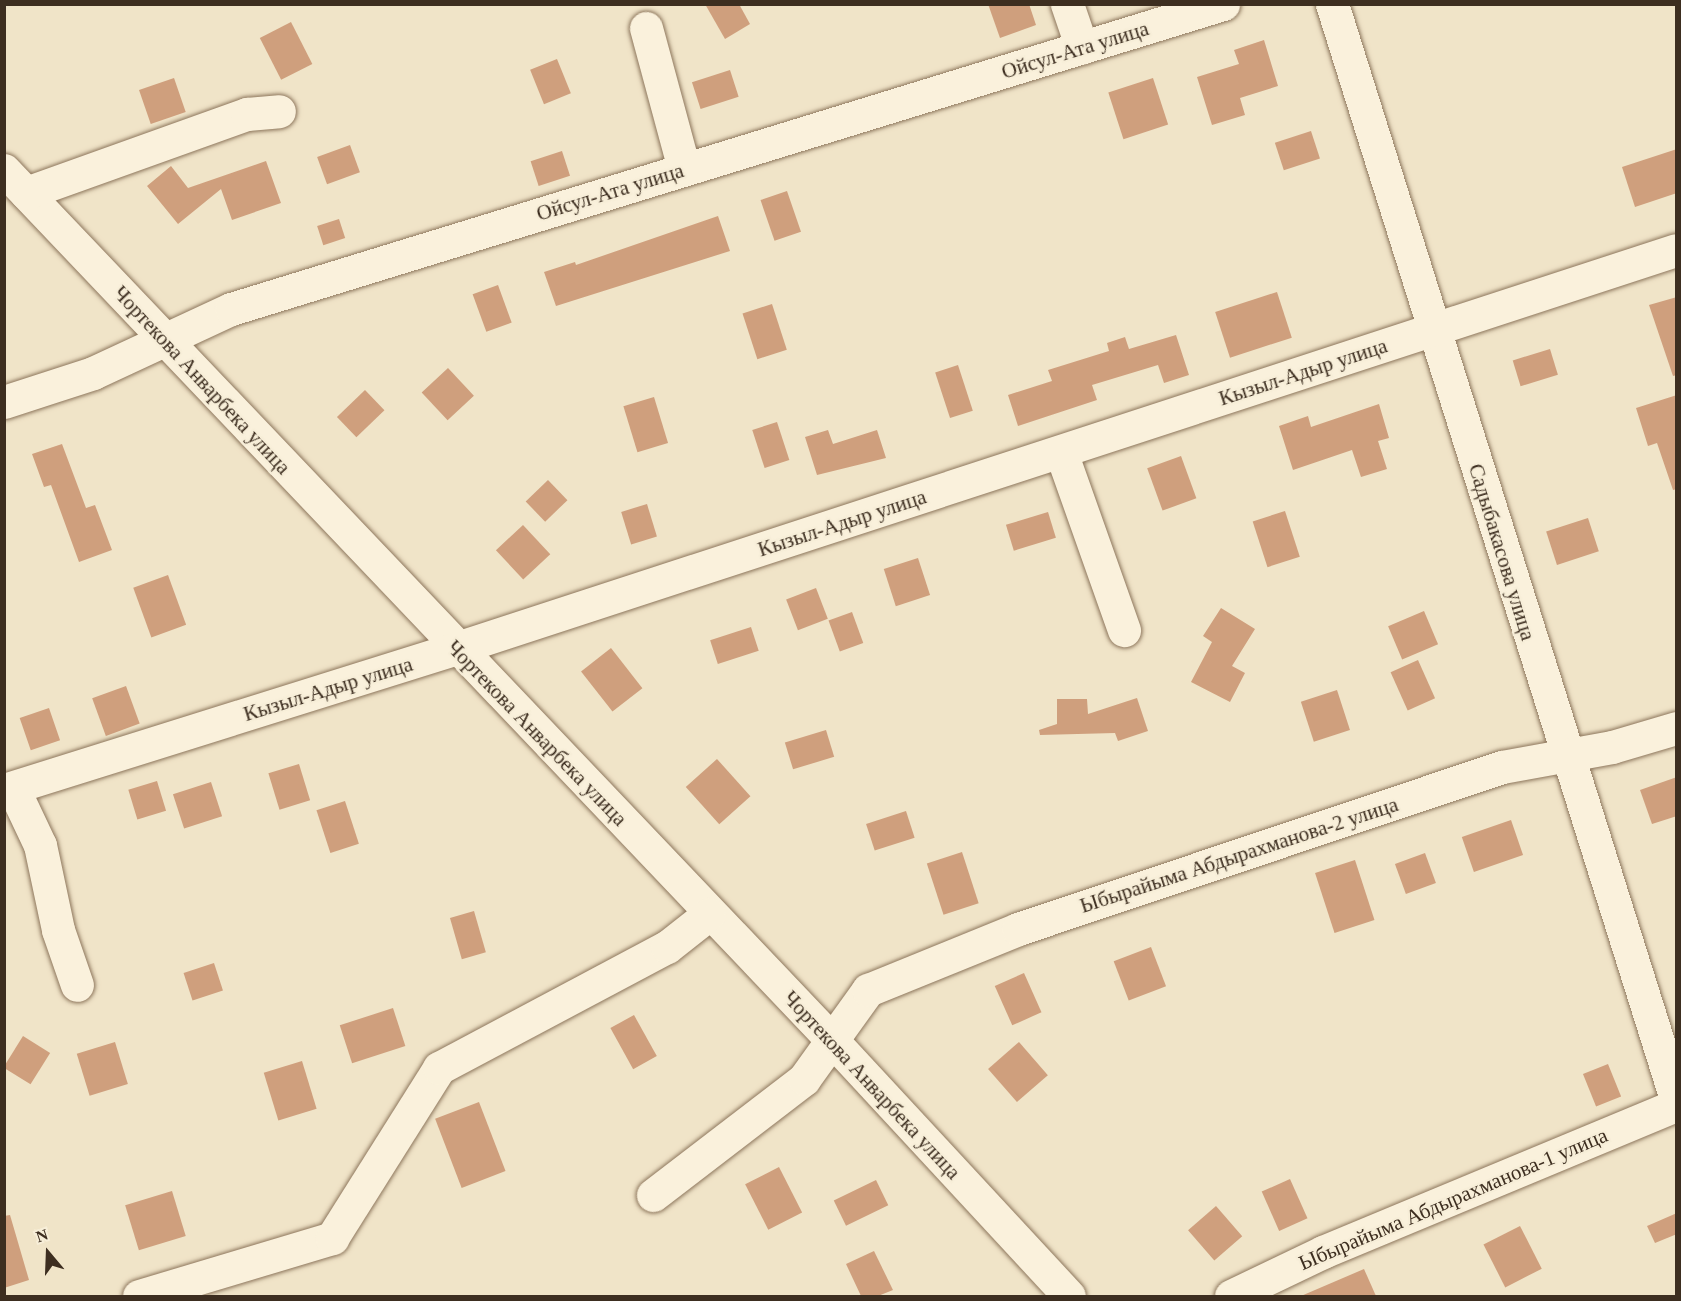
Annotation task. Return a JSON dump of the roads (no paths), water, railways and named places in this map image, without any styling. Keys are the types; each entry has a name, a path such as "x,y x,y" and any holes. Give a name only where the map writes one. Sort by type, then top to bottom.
{"street":[{"path":"1067,4 1082,48"},
{"name":"Ойсул-Ата улица","path":"4,402 93,373 231,309 1223,4"},
{"name":"Садыбакасова улица","path":"1332,4 1566,756 1677,1099"},
{"path":"646,28 684,169"},
{"path":"15,181 247,114 279,111"},
{"name":"Чортекова Анварбека улица","path":"15,181 709,914 831,1039 1069,1296"},
{"name":"Кызыл-Адыр улица","path":"9,789 457,648 1677,250"},
{"path":"1061,452 1124,630"},
{"name":"Ыбырайыма Абдырахманова-2 улица","path":"653,1195 804,1079 868,990 1018,928 1502,767 1612,747 1677,728"},
{"path":"9,789 40,845 58,930 77,985"},
{"path":"139,1296 332,1238 439,1068 667,948 709,914"},
{"name":"Ыбырайыма Абдырахманова-1 улица","path":"1231,1296 1323,1252 1677,1105"}]}
